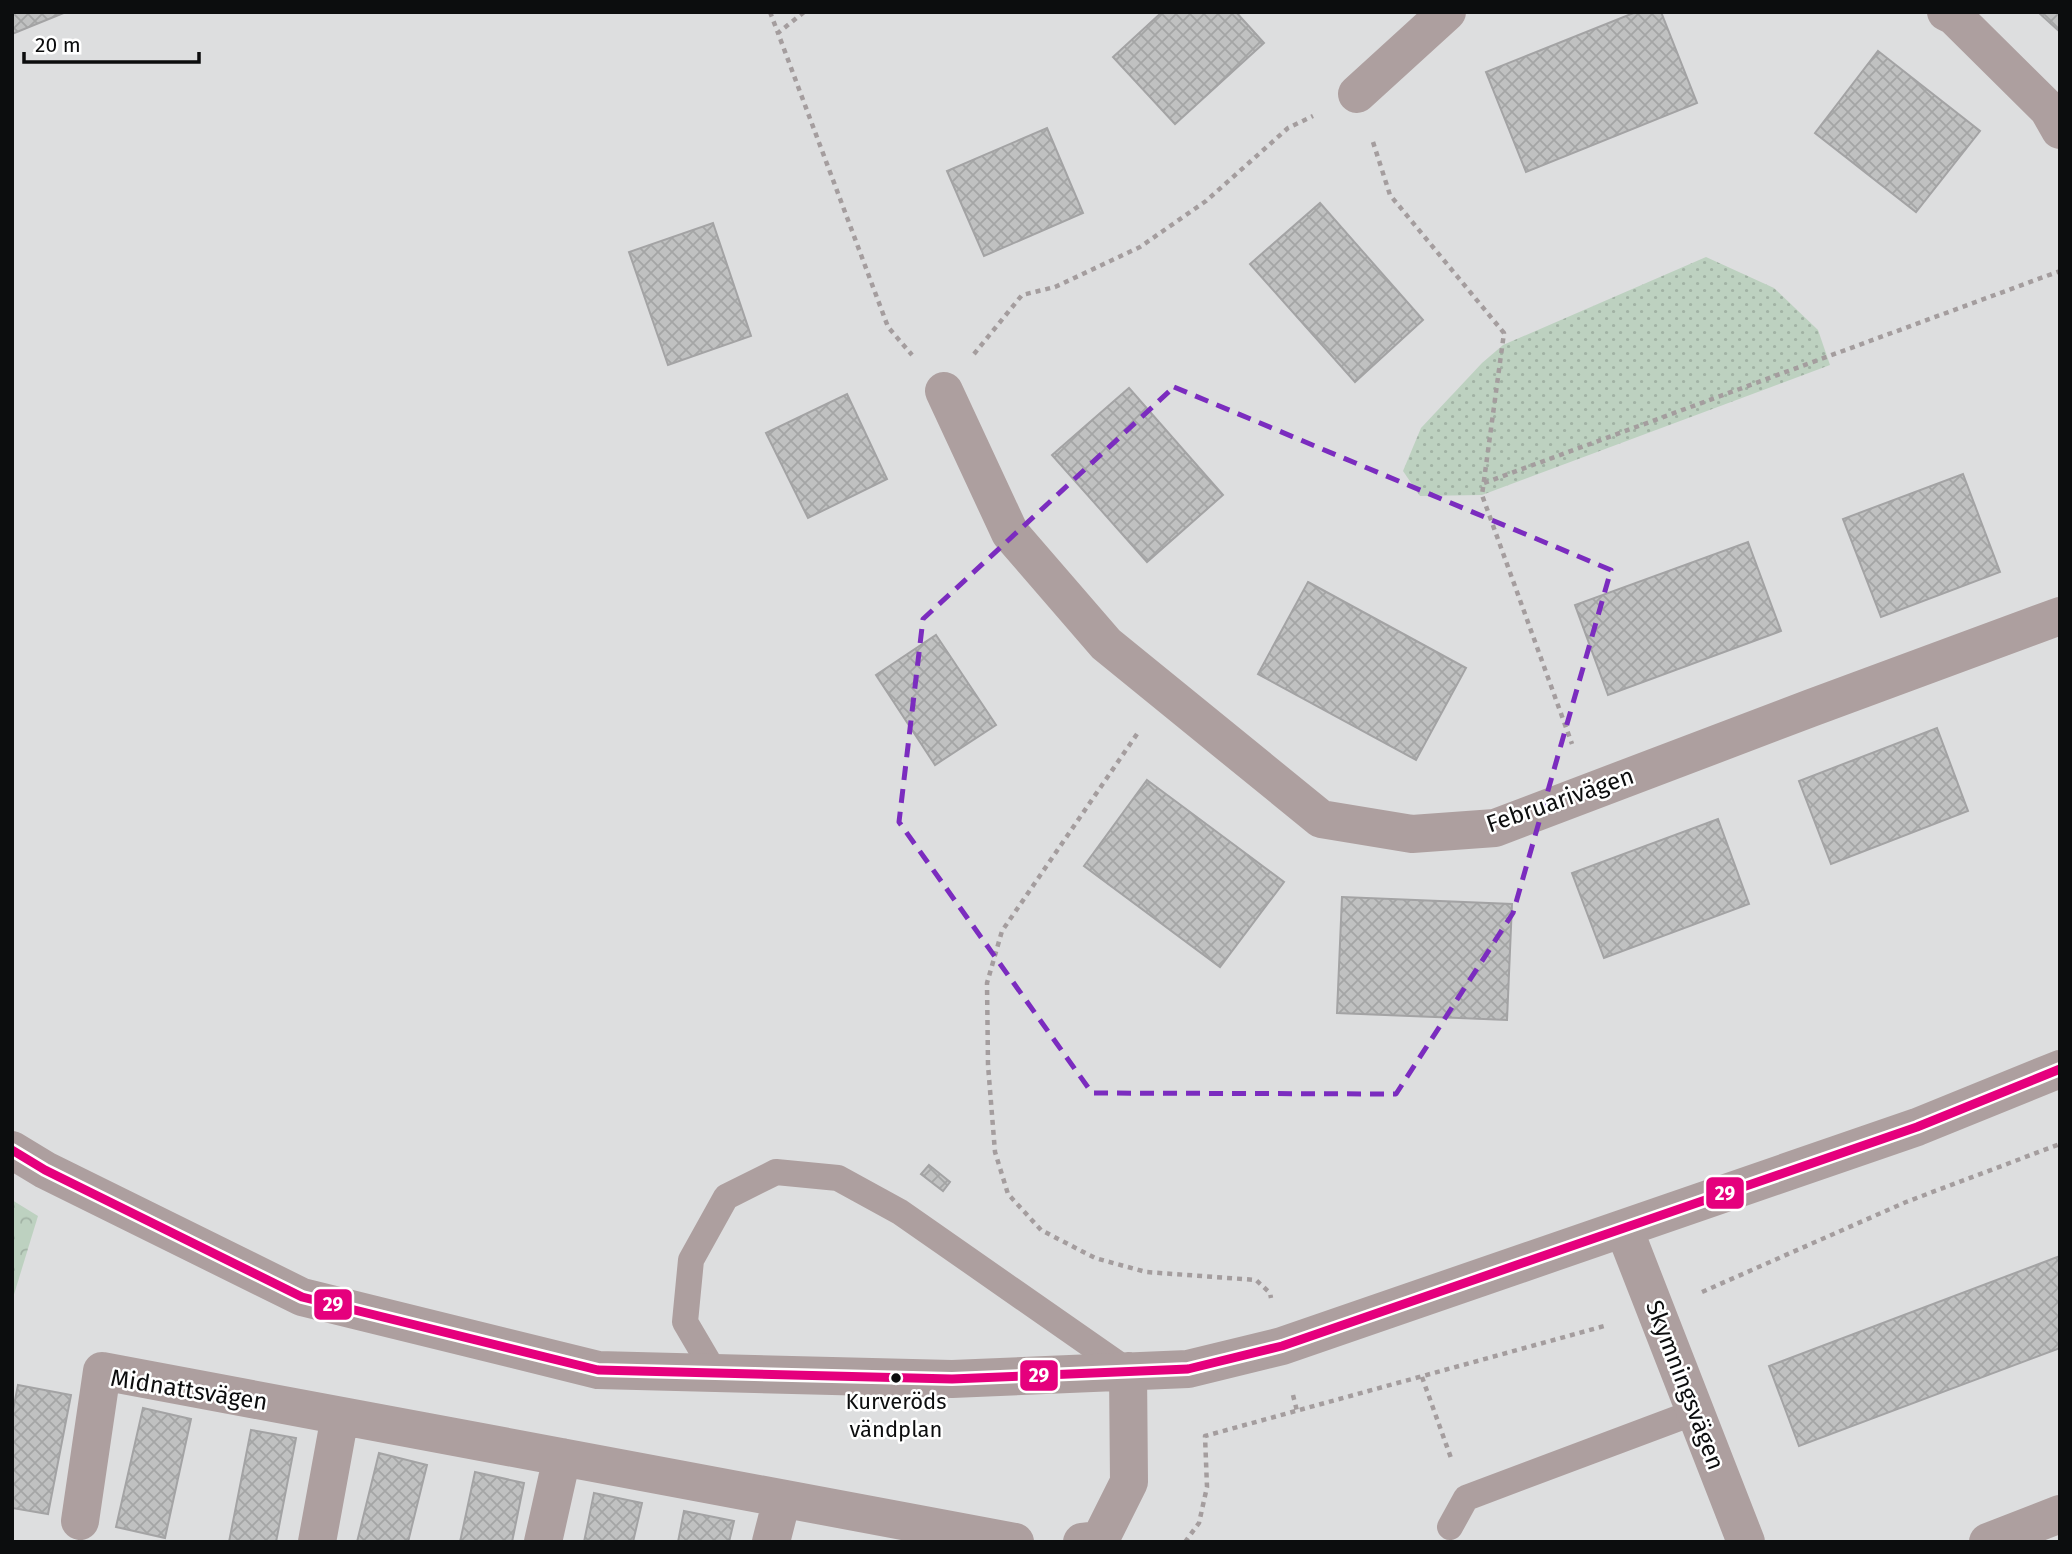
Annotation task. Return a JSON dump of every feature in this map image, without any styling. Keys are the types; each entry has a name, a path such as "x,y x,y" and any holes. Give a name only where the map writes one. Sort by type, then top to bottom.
{"street":[{"path":"1357,94 1447,12"},
{"path":"1946,12 1954,16 2048,109 2060,130"},
{"name":"Februarivägen","path":"944,391 1010,533 1106,644 1321,819 1412,834 1495,828 2060,616"},
{"path":"12,1150 45,1171 302,1297 598,1370 952,1379 1188,1369 1282,1346 1917,1126 2060,1069"},
{"name":"Skymningsvägen","path":"1624,1229 1746,1542"},
{"name":"Midnattsvägen","path":"80,1521 102,1371 1015,1542"},
{"path":"1082,1542 1100,1540 1129,1482 1128,1371"},
{"path":"317,1542 340,1416"},
{"path":"543,1542 562,1457"},
{"path":"771,1542 782,1499"},
{"path":"1987,1542 2052,1525"}],"lane":[{"path":"715,1373 685,1322 691,1260 726,1196 776,1172 838,1178 900,1212 1128,1371"},
{"path":"1450,1527 1466,1498 1695,1412"}],"path":[{"path":"771,12 888,327 944,391 1022,295 1055,287 1140,247 1206,201 1288,128 1357,94 1390,195 1504,333 1482,495 1590,791"},
{"path":"778,33 804,12"},
{"path":"1485,483 2060,271"},
{"path":"1165,694 1002,930 988,982 988,1065 995,1152 1008,1194 1041,1230 1095,1258 1146,1272 1256,1280 1270,1293 1297,1411"},
{"path":"1185,1542 1199,1523 1208,1487 1205,1436 1615,1323 1656,1309 1690,1297 1906,1202 2060,1144"}],"highlighted area":[{"path":"1174,387 1611,570 1513,913 1396,1094 1092,1093 899,822 923,619"}],"green space":[{"path":"1706,257 1774,288 1818,330 1830,365 1482,495 1420,496 1403,471 1421,428 1482,363 1503,345"},
{"path":"12,1200 38,1216 12,1301"}],"building":[{"path":"12,12 66,12 12,34"},
{"path":"1162,12 1236,12 1264,43 1175,124 1113,57"},
{"path":"1636,12 1661,12 1697,103 1526,172 1486,72"},
{"path":"2038,12 2060,12 2060,32"},
{"path":"1878,51 1980,131 1916,212 1815,133"},
{"path":"1047,128 1083,213 984,256 947,171"},
{"path":"1320,203 1423,320 1355,382 1250,264"},
{"path":"713,223 751,336 668,365 629,252"},
{"path":"1129,388 1223,495 1147,562 1052,455"},
{"path":"847,394 887,479 808,518 766,433"},
{"path":"1963,474 2000,572 1881,617 1843,519"},
{"path":"1748,542 1781,631 1608,695 1575,605"},
{"path":"1308,582 1466,668 1416,760 1258,674"},
{"path":"936,635 996,725 935,765 876,675"},
{"path":"1937,728 1968,811 1831,864 1799,781"},
{"path":"1147,780 1284,882 1220,967 1084,866"},
{"path":"1718,819 1749,904 1604,958 1572,873"},
{"path":"1342,897 1512,904 1507,1020 1337,1013"},
{"path":"929,1165 950,1182 943,1191 921,1174"},
{"path":"2060,1256 2060,1348 1799,1446 1769,1366"},
{"path":"18,1385 71,1395 48,1514 12,1508 12,1415"},
{"path":"143,1408 191,1419 165,1538 116,1527"},
{"path":"251,1430 296,1438 276,1542 229,1542"},
{"path":"379,1453 427,1465 408,1542 357,1542"},
{"path":"475,1472 524,1483 512,1542 460,1542"},
{"path":"594,1493 642,1503 633,1542 584,1542"},
{"path":"684,1511 734,1521 729,1542 678,1542"}],"transit line":[{"name":"29","path":"12,1150 45,1170 302,1297 598,1370 952,1379 1188,1369 1282,1346 1917,1127 2060,1069"}],"place":[{"name":"Kurveröds vändplan","path":"896,1378"}]}
